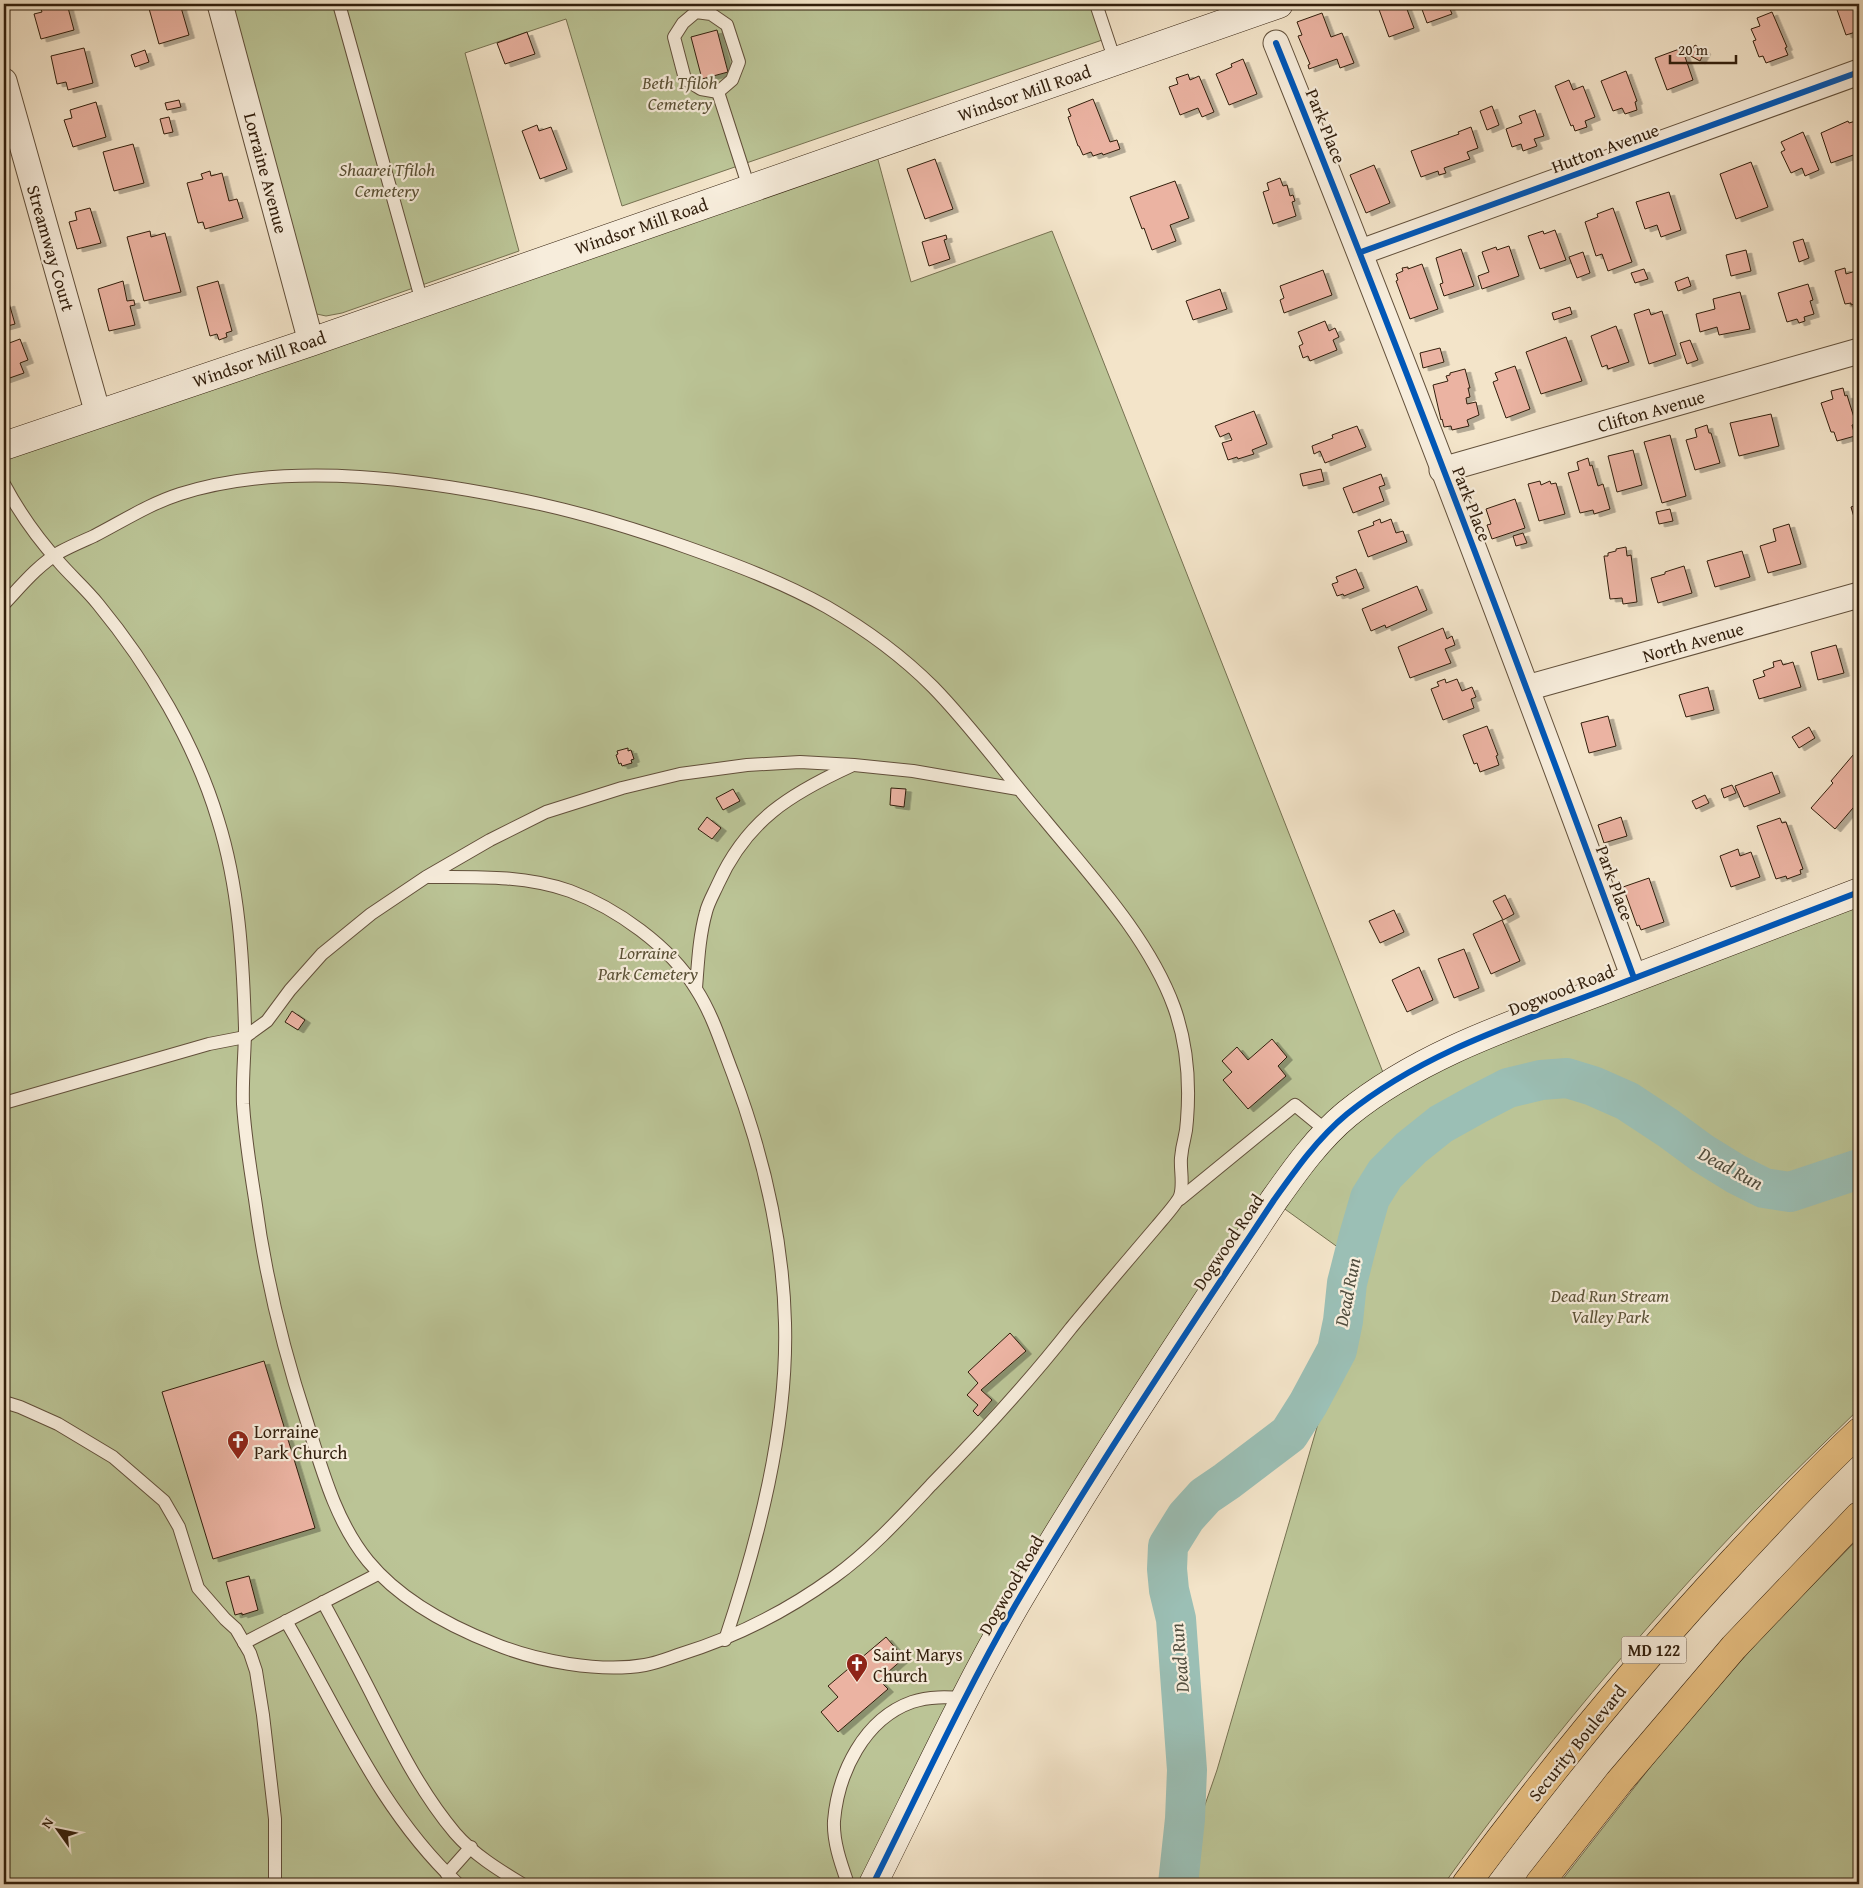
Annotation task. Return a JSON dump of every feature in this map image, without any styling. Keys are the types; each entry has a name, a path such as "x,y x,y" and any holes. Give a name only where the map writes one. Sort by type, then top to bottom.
{"main road":[{"name":"Security Boulevard","path":"1466,1884 1572,1745 1691,1606 1811,1477 1859,1432"},
{"name":"MD 122","path":"1539,1884 1619,1782 1734,1647 1859,1516"}],"street":[{"name":"Lorraine Avenue","path":"220,4 311,342"},
{"name":"Windsor Mill Road","path":"4,446 311,342 1115,61 1233,11 1279,4"},
{"name":"Park Place","path":"1276,43 1360,252 1527,688 1634,978"},
{"name":"Hutton Avenue","path":"1360,252 1859,72"},
{"name":"Streamway Court","path":"4,81 98,414"},
{"name":"Clifton Avenue","path":"1442,470 1859,351"},
{"name":"North Avenue","path":"1527,688 1859,595"},
{"name":"Dogwood Road","path":"873,1884 1015,1605 1070,1514 1274,1200 1306,1156 1328,1132 1368,1098 1429,1061 1500,1029 1859,892"}],"lane":[{"path":"339,4 422,302"},
{"path":"1096,4 1115,61"},
{"path":"695,8 711,14 727,25 738,62 732,80 718,92 701,89 685,79 674,37 683,22 695,8"},
{"path":"718,92 749,188"},
{"path":"4,604 24,582 53,556 139,510 183,493 224,484 275,477 326,476 404,481 486,492 568,510 644,532 721,559 782,584 828,608 901,657 933,688 965,722 1081,864 1150,954 1177,1013 1185,1047 1188,1078 1187,1123 1180,1162 1180,1199"},
{"path":"4,484 28,524 53,556 96,601 140,662 174,717 199,767 217,815 229,860 238,916 245,1038 243,1101 250,1168 263,1259 287,1364 328,1486 354,1543 378,1574 416,1603 456,1628 507,1649 552,1661 600,1667 644,1666 725,1640 790,1606 841,1573 904,1514 971,1444 1050,1355 1180,1199 1295,1105 1328,1132"},
{"path":"4,1104 209,1044 245,1038 267,1021 290,990 322,954 371,914 426,877 490,840 546,812 622,788 680,774 747,765 800,762 913,771 1018,788"},
{"path":"696,988 699,951 706,911 722,876 738,848 760,822 785,801 812,784 854,765"},
{"path":"426,877 496,877 543,884 570,892 597,904 646,934 673,960 696,988 716,1029 743,1101 762,1161 775,1220 782,1270 785,1324 783,1381 776,1436 765,1496 748,1572 725,1640"},
{"path":"4,1402 58,1424 113,1457 164,1501 179,1527 198,1588 236,1629 250,1653 256,1671 263,1716 275,1819 275,1884"},
{"path":"244,1643 378,1574"},
{"path":"323,1602 415,1775 434,1805 456,1834 484,1858 522,1884"},
{"path":"286,1621 384,1797 407,1830 435,1862 458,1884"},
{"path":"848,1884 837,1852 834,1822 840,1790 852,1755 870,1731 891,1713 912,1702 936,1697 966,1698"},
{"path":"447,1874 471,1847"}],"green space":[{"path":"228,4 1096,4 1108,38 622,206 566,19 465,53 519,251 342,313 326,316 312,313"},
{"name":"Lorraine Park Cemetery","path":"877,156 911,282 1052,231 1384,1075 1317,1128 862,1884 4,1884 4,459"},
{"name":"Dead Run Stream Valley Park","path":"1859,906 1859,1409 1754,1512 1631,1646 1516,1787 1444,1884 1173,1884 1188,1854 1217,1770 1364,1266 1282,1207 1349,1125 1389,1096 1449,1064 1543,1024"},
{"path":"1859,1538 1859,1884 1559,1884 1680,1729 1774,1624"}],"building":[{"path":"39,4 67,4 74,30 41,39 34,14 42,12"},
{"path":"180,4 189,35 159,44 148,5"},
{"path":"1377,4 1405,4 1414,28 1389,37"},
{"path":"1420,4 1448,4 1452,14 1427,23"},
{"path":"1835,4 1859,4 1859,31 1846,35"},
{"path":"1772,12 1787,47 1785,48 1788,55 1766,63 1763,56 1759,57 1753,41 1756,40 1751,29 1760,26 1757,18"},
{"path":"1322,13 1331,37 1342,33 1354,63 1340,68 1337,59 1309,69 1308,65 1310,64 1298,36 1302,35 1297,22"},
{"path":"717,30 728,72 702,79 691,37"},
{"path":"527,32 535,54 505,64 497,43"},
{"path":"1695,45 1705,51 1700,61 1689,55"},
{"path":"84,48 93,83 68,90 66,82 57,84 51,56"},
{"path":"1682,48 1693,80 1667,90 1655,58"},
{"path":"145,50 149,62 135,67 131,55"},
{"path":"1243,59 1257,94 1229,105 1216,74 1232,67 1231,64"},
{"path":"1626,71 1637,101 1635,102 1637,110 1625,114 1622,108 1613,111 1601,81"},
{"path":"1188,74 1190,80 1199,76 1214,112 1202,117 1198,108 1180,115 1169,87 1178,84 1176,78"},
{"path":"1569,80 1573,90 1583,86 1595,117 1585,121 1587,127 1575,131 1573,125 1571,126 1555,86"},
{"path":"1093,99 1110,142 1117,140 1120,149 1103,155 1102,153 1093,156 1091,152 1083,155 1078,146 1068,117 1071,116 1068,109"},
{"path":"179,100 181,107 167,110 165,103"},
{"path":"96,102 106,137 73,147 64,120 72,118 70,110"},
{"path":"1492,106 1499,125 1487,130 1480,111"},
{"path":"1535,110 1544,136 1534,139 1537,146 1523,151 1521,144 1512,147 1506,129 1522,123 1519,116"},
{"path":"169,117 173,132 164,134 160,119"},
{"path":"1859,120 1859,153 1831,163 1821,133 1848,121 1849,123"},
{"path":"537,125 539,131 551,127 567,169 540,179 522,131"},
{"path":"1471,127 1478,148 1467,152 1470,159 1444,168 1446,173 1439,175 1438,171 1421,177 1411,151 1459,134 1458,132"},
{"path":"1803,132 1819,170 1805,176 1802,168 1791,173 1781,152 1785,150 1781,142"},
{"path":"133,144 144,183 114,191 103,152"},
{"path":"935,159 953,209 925,219 907,169"},
{"path":"1751,162 1768,207 1736,219 1720,174"},
{"path":"1374,165 1390,203 1366,213 1350,175"},
{"path":"210,171 211,176 222,173 229,201 237,199 243,218 205,229 203,222 198,223 187,183 203,179 201,174"},
{"path":"1280,178 1283,186 1287,185 1290,196 1293,195 1295,201 1292,202 1296,216 1273,224 1263,192 1269,190 1267,183"},
{"path":"1175,181 1189,218 1170,225 1176,241 1152,250 1130,197"},
{"path":"1669,192 1681,230 1661,237 1657,225 1645,229 1636,202"},
{"path":"90,208 101,243 77,249 69,222 77,220 75,212"},
{"path":"1613,208 1632,262 1608,271 1602,254 1596,256 1585,222 1598,217 1597,214"},
{"path":"1555,230 1566,260 1540,269 1528,236 1543,231 1544,234"},
{"path":"150,231 151,237 165,233 181,292 144,301 127,237"},
{"path":"946,235 947,239 944,240 950,259 929,266 922,242"},
{"path":"1803,239 1809,258 1799,262 1793,242"},
{"path":"1509,246 1519,276 1482,289 1478,276 1489,272 1482,252 1496,247 1497,250"},
{"path":"1461,249 1474,286 1444,296 1440,284 1443,283 1436,258"},
{"path":"1746,250 1751,271 1731,276 1726,255"},
{"path":"1583,252 1590,273 1577,278 1569,257"},
{"path":"1422,264 1438,309 1410,319 1396,281 1398,280 1396,274 1403,271 1402,268 1408,267 1408,269"},
{"path":"1845,268 1846,274 1859,270 1859,304 1845,304 1835,271"},
{"path":"1644,269 1648,279 1635,283 1631,273"},
{"path":"1323,270 1332,295 1284,313 1280,300 1284,298 1280,286"},
{"path":"1688,277 1691,286 1678,291 1675,282"},
{"path":"123,281 127,301 134,300 135,305 130,306 135,325 109,331 98,289"},
{"path":"218,281 232,331 226,333 227,337 219,340 217,334 210,336 197,287"},
{"path":"1808,284 1813,300 1810,301 1814,314 1804,317 1805,321 1799,323 1797,319 1787,322 1778,293"},
{"path":"1220,289 1227,309 1193,320 1186,301"},
{"path":"1740,292 1750,329 1719,335 1717,327 1700,332 1696,314 1715,309 1713,299"},
{"path":"9,303 15,324 4,327 4,305"},
{"path":"1570,307 1572,314 1554,320 1552,313"},
{"path":"1649,309 1651,315 1662,311 1676,355 1649,364 1634,314"},
{"path":"1325,321 1329,331 1335,328 1339,337 1333,340 1337,350 1310,361 1308,356 1303,358 1299,346 1303,344 1298,332"},
{"path":"1616,326 1629,362 1608,369 1607,365 1602,367 1591,336"},
{"path":"1566,337 1582,381 1541,394 1526,352"},
{"path":"20,339 28,360 20,363 24,373 4,380 4,345"},
{"path":"1690,340 1698,360 1687,364 1680,343"},
{"path":"1440,348 1444,362 1423,368 1420,353"},
{"path":"1515,366 1530,409 1506,418 1493,382 1498,380 1495,373"},
{"path":"1465,369 1470,388 1468,388 1470,397 1466,398 1467,404 1476,402 1479,415 1467,420 1469,426 1452,430 1451,426 1444,427 1441,420 1433,385 1448,381 1446,376 1450,375 1450,373"},
{"path":"1843,388 1856,424 1852,425 1855,436 1837,441 1834,432 1831,432 1821,403 1833,399 1831,391"},
{"path":"1254,411 1267,444 1252,450 1254,454 1228,460 1222,443 1232,440 1229,433 1220,437 1215,426"},
{"path":"1771,414 1779,446 1739,456 1730,423"},
{"path":"1707,425 1720,463 1695,470 1686,440 1697,437 1695,429"},
{"path":"1357,426 1366,447 1325,463 1320,451 1314,454 1312,446 1333,438 1332,435"},
{"path":"1670,435 1686,496 1662,503 1644,442"},
{"path":"1633,450 1642,485 1617,492 1608,456"},
{"path":"1588,458 1598,486 1603,484 1610,509 1594,514 1593,510 1580,513 1568,473 1579,470 1577,462"},
{"path":"1321,469 1324,481 1303,486 1300,474"},
{"path":"1381,474 1385,485 1379,487 1384,501 1353,513 1343,488"},
{"path":"1540,481 1541,485 1550,481 1551,484 1556,483 1565,514 1539,521 1528,484"},
{"path":"1515,499 1525,528 1492,539 1487,525 1491,524 1486,509"},
{"path":"1859,504 1859,534 1851,507"},
{"path":"1670,509 1673,521 1659,524 1656,512"},
{"path":"1380,519 1381,523 1391,519 1396,533 1403,531 1407,542 1368,557 1358,531 1374,525 1373,522"},
{"path":"1789,524 1801,564 1768,573 1760,546 1776,541 1773,529"},
{"path":"1523,533 1527,543 1516,546 1513,536"},
{"path":"1626,547 1627,556 1631,555 1637,602 1623,604 1622,598 1610,599 1604,556 1608,556 1608,553 1616,551 1616,549"},
{"path":"1742,551 1750,577 1715,587 1707,561"},
{"path":"1684,566 1692,593 1658,603 1651,578"},
{"path":"1356,569 1364,588 1344,596 1343,594 1337,596 1332,584 1338,582 1336,577"},
{"path":"1417,586 1427,610 1386,628 1385,625 1371,631 1362,609"},
{"path":"1443,628 1447,639 1452,636 1455,645 1445,649 1451,663 1410,678 1398,647"},
{"path":"1836,645 1844,673 1818,680 1811,652"},
{"path":"1781,660 1783,665 1793,662 1801,687 1759,699 1753,680 1765,676 1763,671 1774,667 1773,662"},
{"path":"1445,679 1446,683 1457,679 1462,691 1472,687 1476,697 1471,699 1474,708 1443,720 1431,689 1439,686 1437,682"},
{"path":"1708,687 1714,710 1686,717 1679,695"},
{"path":"1608,716 1616,746 1589,753 1581,723"},
{"path":"1487,726 1498,755 1496,756 1499,765 1480,772 1477,763 1474,764 1463,735"},
{"path":"1809,727 1815,738 1799,748 1792,737"},
{"path":"628,748 628,751 631,750 634,759 631,760 632,763 622,766 621,763 619,764 616,755 618,754 617,751"},
{"path":"1859,748 1859,784 1854,790 1859,794 1859,801 1835,829 1811,808 1833,783 1831,781"},
{"path":"1772,772 1780,793 1744,807 1735,786"},
{"path":"1732,785 1736,793 1724,798 1721,789"},
{"path":"891,788 906,789 904,807 890,805"},
{"path":"733,789 740,801 723,810 716,798"},
{"path":"1705,795 1709,803 1696,809 1692,801"},
{"path":"707,817 721,828 712,839 698,829"},
{"path":"1621,817 1627,836 1604,843 1598,825"},
{"path":"1780,818 1782,823 1786,822 1803,869 1800,870 1801,874 1787,879 1786,876 1776,879 1757,826"},
{"path":"1738,849 1740,856 1751,852 1760,877 1731,887 1720,856"},
{"path":"1649,878 1664,922 1641,930 1639,925 1637,926 1623,887"},
{"path":"1505,895 1514,914 1503,920 1493,901"},
{"path":"1394,910 1404,932 1380,943 1369,921"},
{"path":"1502,920 1520,961 1491,974 1473,934"},
{"path":"1464,949 1479,988 1454,998 1438,959"},
{"path":"1419,967 1433,1000 1407,1012 1392,980"},
{"path":"292,1011 305,1020 298,1030 285,1022"},
{"path":"1272,1039 1287,1057 1278,1066 1286,1076 1248,1109 1223,1080 1232,1072 1222,1061 1237,1047 1248,1060"},
{"path":"1010,1333 1026,1351 981,1390 992,1400 978,1416 973,1411 978,1405 967,1395 978,1383 968,1372"},
{"name":"Lorraine Park Church","path":"264,1361 315,1528 213,1559 162,1392"},
{"path":"249,1576 258,1610 235,1615 226,1582"},
{"name":"Saint Marys Church","path":"886,1637 904,1658 879,1680 888,1689 838,1732 821,1712 838,1697 828,1686"}],"waterway":[{"name":"Dead Run","path":"1178,1884 1185,1819 1187,1770 1176,1619 1169,1590 1167,1569 1168,1546 1186,1517 1205,1496 1289,1434 1308,1404 1337,1350 1343,1321 1347,1283 1359,1236 1370,1198 1385,1174 1411,1148 1441,1124 1477,1104 1508,1088 1541,1080 1567,1078 1593,1086 1627,1101 1702,1153 1736,1174 1764,1188 1790,1192 1859,1169"}],"cycle path":[{"path":"1276,43 1459,509 1634,978"},
{"path":"1361,252 1859,72"},
{"path":"873,1884 978,1672 1047,1552 1142,1400 1274,1200 1299,1165 1326,1133 1347,1114 1376,1093 1406,1074 1469,1042 1859,892"}],"place":[{"name":"Lorraine Park Church","path":"238,1460"},
{"name":"Saint Marys Church","path":"857,1683"}],"park label":[{"name":"Beth Tfiloh Cemetery","path":"680,92"},
{"name":"Shaarei Tfiloh Cemetery","path":"387,179"}]}
